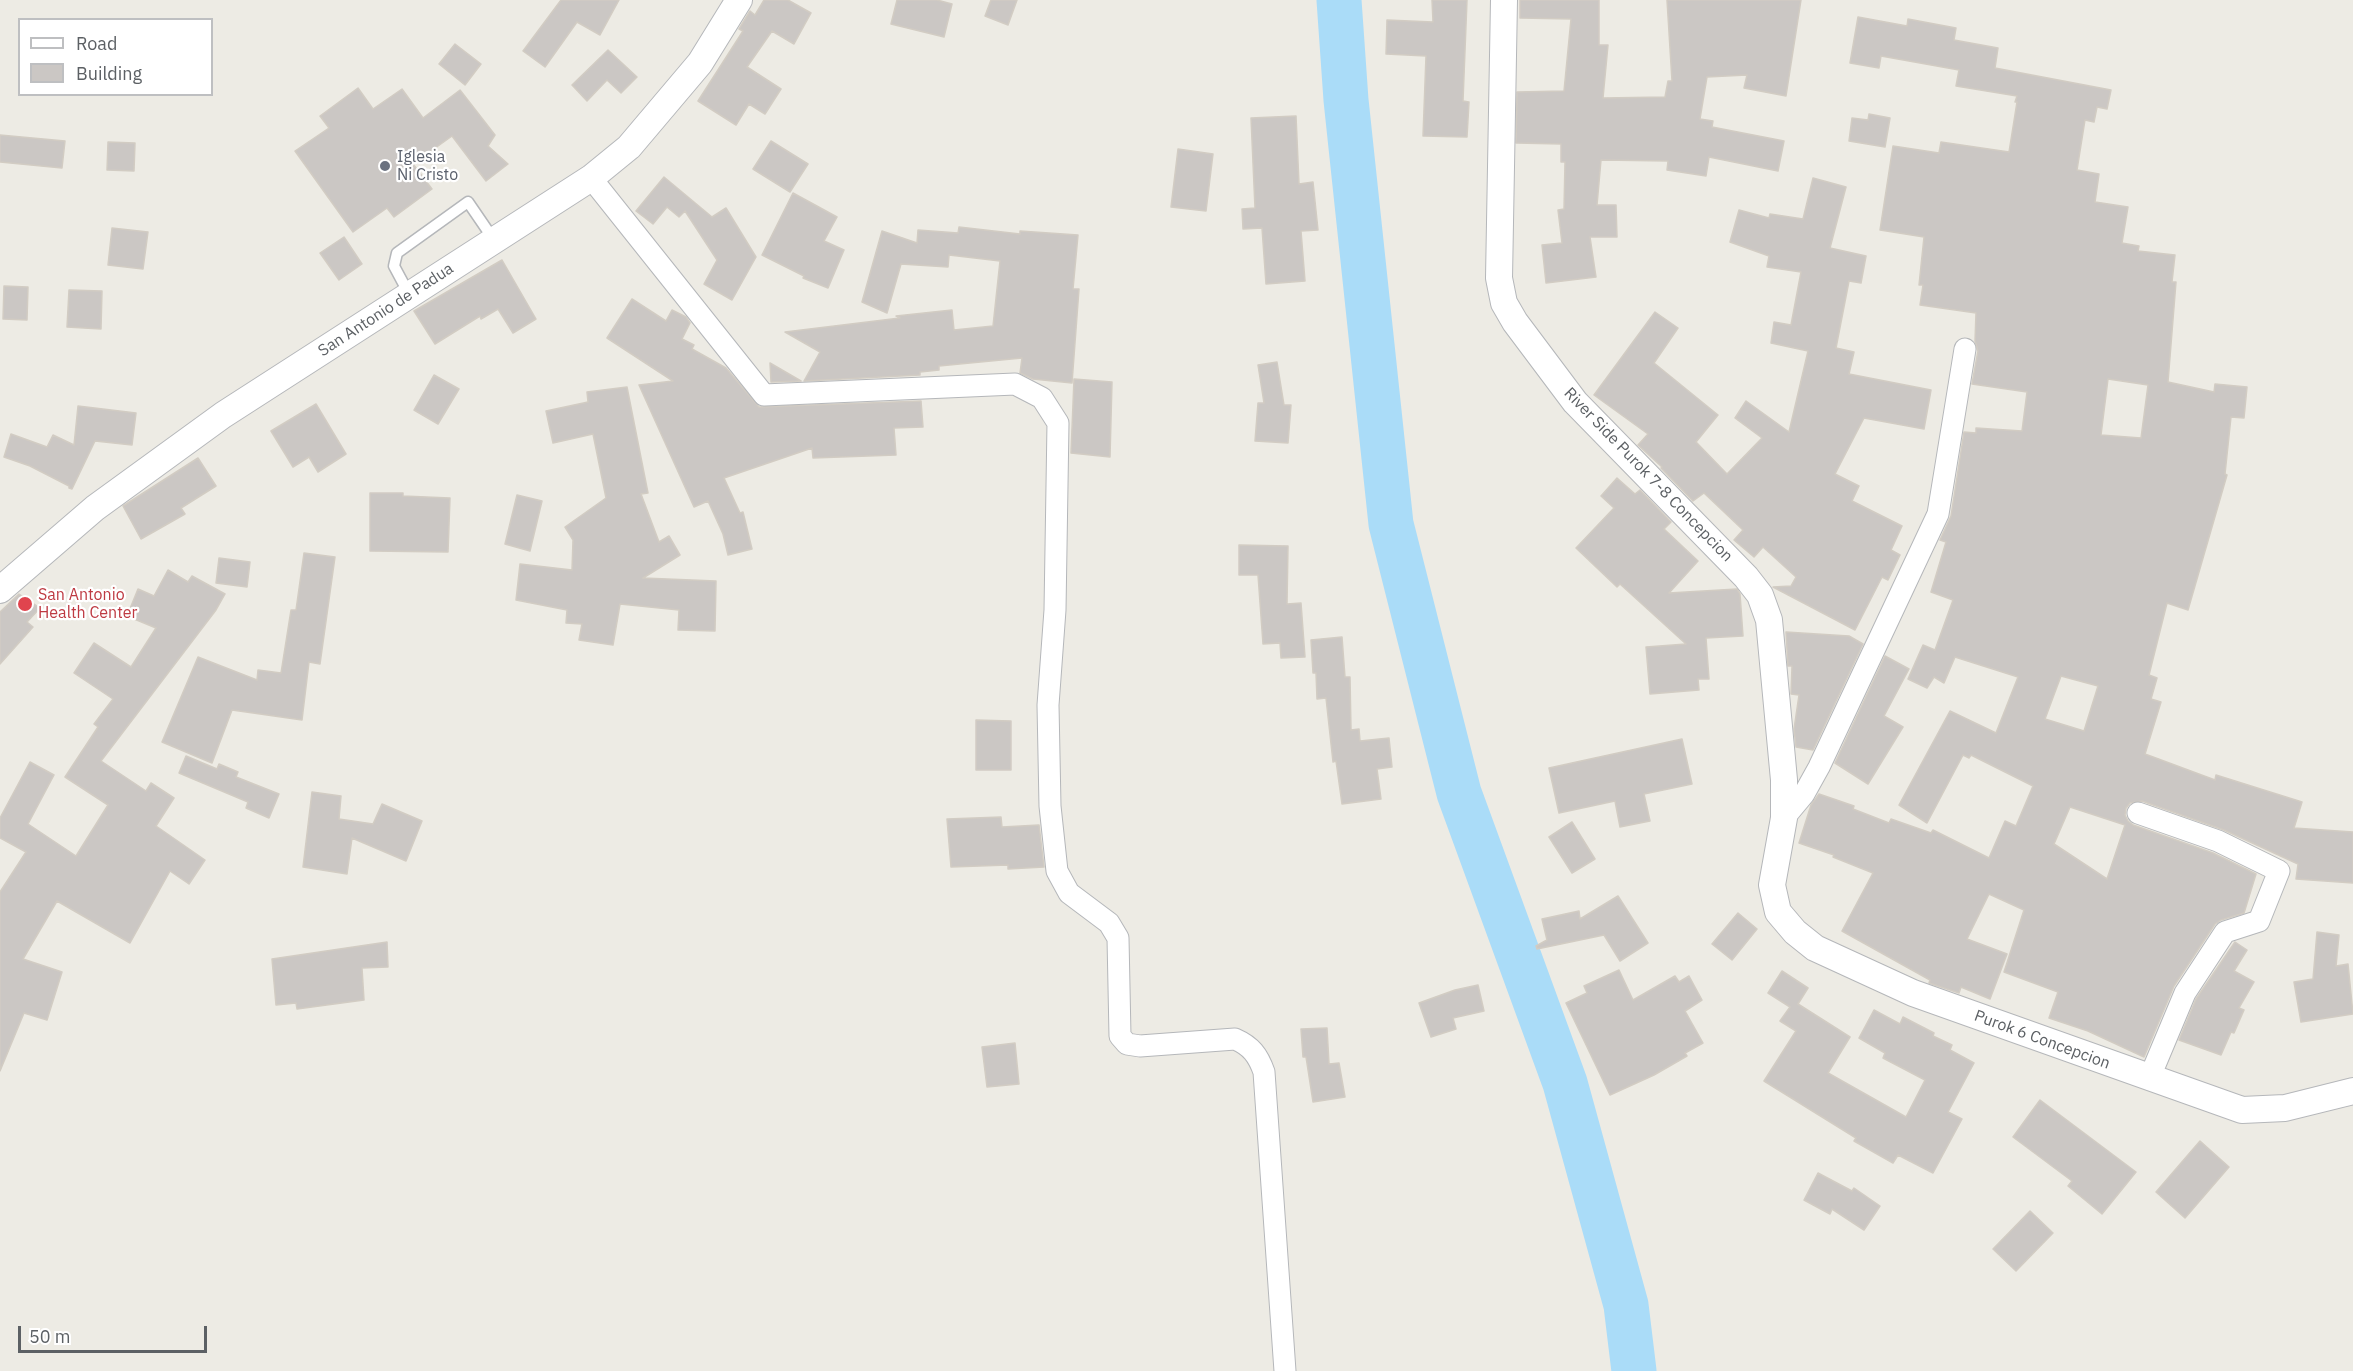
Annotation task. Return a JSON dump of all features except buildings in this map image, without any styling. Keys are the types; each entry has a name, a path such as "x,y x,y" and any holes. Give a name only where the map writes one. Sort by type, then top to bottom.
{"street":[{"name":"San Antonio de Padua","path":"0,590 95,508 195,435 591,178 629,147 700,63 739,0"},
{"name":"River Side Purok 7-8 Concepcion","path":"1504,0 1499,278 1504,303 1515,322 1575,402 1746,577 1760,596 1769,620 1784,780 1784,818 1772,885"},
{"path":"591,178 764,395 1015,384 1042,398 1058,423 1054,610 1048,705 1050,806 1057,871 1069,893 1109,923 1118,938 1120,1036 1127,1044 1140,1046 1234,1039 1245,1044 1260,1059 1264,1072 1285,1371"},
{"path":"1784,818 1804,794 1819,767 1938,514 1965,349"},
{"path":"2138,813 2218,841 2278,870 2259,921 2225,932 2185,993 2150,1079"},
{"name":"Purok 6 Concepcion","path":"1772,885 1778,912 1795,932 1815,948 1913,993 2150,1079 2242,1110 2285,1108 2353,1091"}],"lane":[{"path":"410,294 394,266 397,253 468,202 494,241"}],"waterway":[{"path":"1339,0 1346,100 1391,524 1459,793 1565,1083 1626,1305 1634,1371"}],"place":[{"name":"Iglesia Ni Cristo","path":"385,166"},
{"name":"San Antonio Health Center","path":"25,604"}]}
